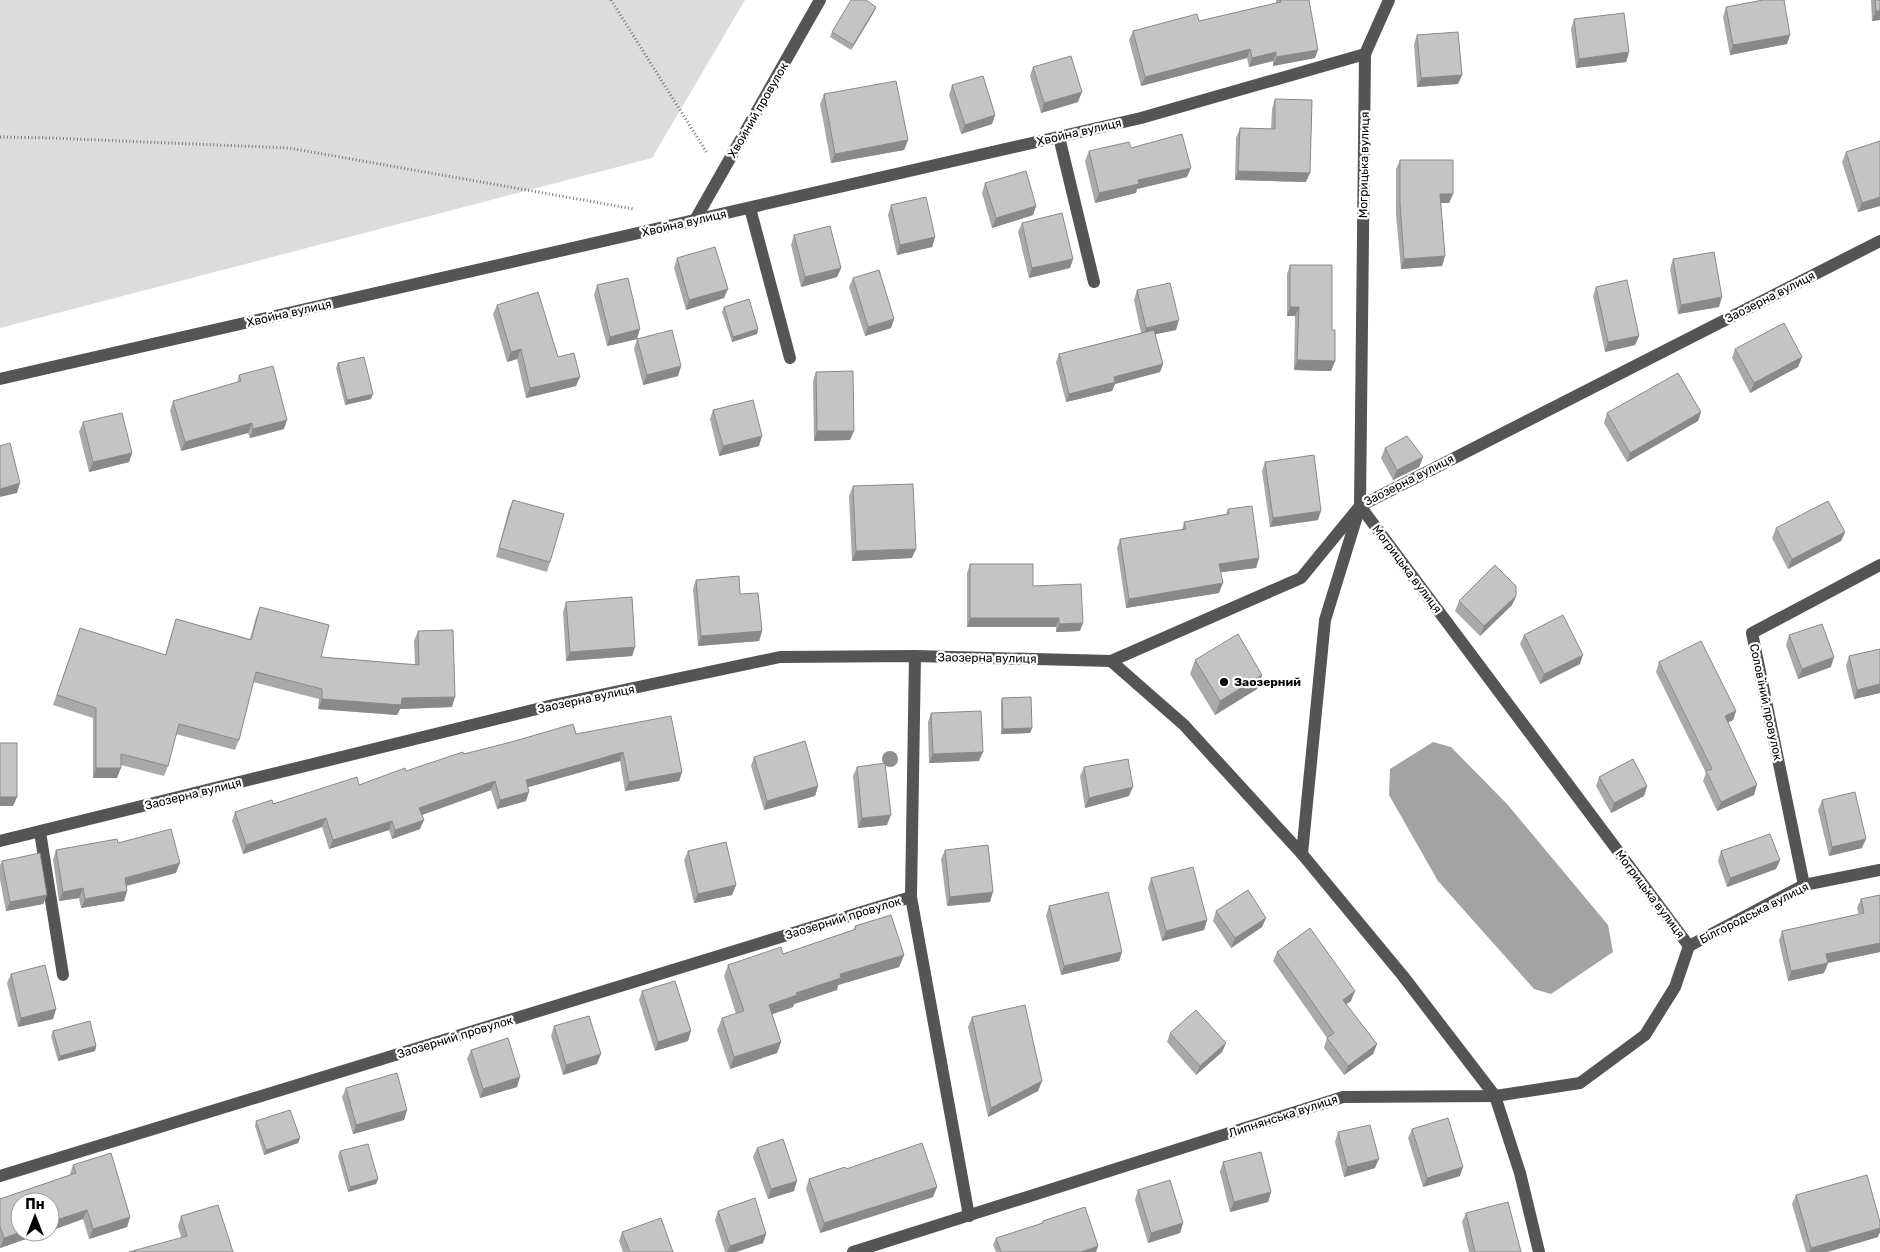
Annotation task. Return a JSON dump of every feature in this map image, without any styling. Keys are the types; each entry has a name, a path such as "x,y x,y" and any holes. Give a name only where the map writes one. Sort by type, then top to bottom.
{"street":[{"name":"Хвойний провулок","path":"695,220 820,0"},
{"name":"Могрицька вулиця","path":"1389,0 1366,54 1360,506 1689,946"},
{"name":"Хвойна вулиця","path":"0,379 1141,118 1366,54"},
{"path":"1059,137 1094,282"},
{"path":"750,208 790,358"},
{"name":"Заозерна вулиця","path":"0,840 40,832 553,706 780,658 915,656 1111,661 1300,578 1360,506 1880,240"},
{"path":"1302,854 1326,620 1360,506"},
{"name":"Соловʼїний провулок","path":"1804,885 1752,633 1880,564"},
{"path":"915,656 911,897 969,1216"},
{"path":"1111,661 1184,725 1302,854 1403,976 1495,1096 1520,1173 1539,1252"},
{"path":"40,832 63,975"},
{"name":"Білгородська вулиця","path":"1689,946 1804,885 1880,870"},
{"name":"Заозерний провулок","path":"0,1176 911,897"},
{"name":"Липнянська вулиця","path":"853,1252 1344,1097 1495,1096 1580,1083 1645,1035 1675,987 1689,946"}],"path":[{"path":"611,0 721,175"},
{"path":"0,137 288,148 637,210"}],"shaded area":[{"path":"0,0 745,0 652,158 0,328"},
{"path":"1433,742 1451,747 1507,804 1608,925 1613,952 1551,994 1534,989 1438,881 1389,795 1390,769"}],"building":[{"path":"851,0 866,0 876,7 853,45 832,32"},
{"path":"1280,0 1309,0 1318,50 1276,57 1276,52 1252,58 1250,49 1145,77 1133,31 1197,14 1199,21 1281,2"},
{"path":"1763,0 1784,0 1790,35 1733,45 1726,7"},
{"path":"1875,0 1880,0 1880,11 1876,11"},
{"path":"1624,13 1629,52 1579,59 1574,19"},
{"path":"1458,32 1462,75 1421,78 1417,35"},
{"path":"1071,56 1082,92 1044,103 1033,67"},
{"path":"983,76 995,115 965,125 952,85"},
{"path":"896,81 908,140 835,154 824,94"},
{"path":"1275,99 1312,100 1310,173 1238,171 1240,128 1275,129"},
{"path":"1182,134 1191,168 1138,180 1139,184 1099,193 1089,151 1129,142 1131,148"},
{"path":"1880,141 1880,197 1862,203 1846,152"},
{"path":"1400,160 1453,160 1453,194 1440,194 1445,256 1404,259 1400,204"},
{"path":"1026,171 1036,206 996,218 985,183"},
{"path":"926,197 935,237 900,245 891,205"},
{"path":"1062,213 1073,259 1032,268 1022,223"},
{"path":"830,226 841,268 805,277 794,235"},
{"path":"715,247 728,289 689,300 677,258"},
{"path":"1714,252 1722,297 1681,305 1673,259"},
{"path":"1290,265 1332,265 1332,330 1335,330 1335,361 1297,360 1299,307 1290,307"},
{"path":"879,270 894,319 868,327 853,278"},
{"path":"628,278 640,329 610,337 597,285"},
{"path":"1627,280 1639,336 1608,342 1596,287"},
{"path":"1170,283 1179,320 1146,328 1137,290"},
{"path":"538,292 558,357 574,353 580,377 530,388 521,349 511,352 497,305"},
{"path":"749,299 758,329 733,337 724,307"},
{"path":"1784,323 1802,357 1754,383 1735,349"},
{"path":"672,330 681,366 647,375 637,339"},
{"path":"1154,330 1163,364 1114,377 1115,382 1069,394 1059,354"},
{"path":"364,357 373,394 347,400 338,363"},
{"path":"273,366 287,420 253,429 252,423 185,442 173,401 241,381 239,375"},
{"path":"853,371 854,431 817,431 816,372"},
{"path":"1678,373 1701,412 1630,453 1607,413"},
{"path":"753,400 762,436 723,446 713,410"},
{"path":"122,413 132,453 93,462 83,422"},
{"path":"1407,436 1423,457 1397,470 1385,448"},
{"path":"10,443 20,483 0,489 0,446"},
{"path":"1314,455 1321,511 1273,518 1265,462"},
{"path":"913,484 916,549 856,551 853,486"},
{"path":"513,500 564,514 550,562 499,548"},
{"path":"1828,501 1845,532 1792,559 1776,528"},
{"path":"1252,506 1259,558 1219,564 1223,583 1129,599 1120,539 1186,529 1184,522 1229,514 1228,509"},
{"path":"970,564 1033,564 1033,586 1081,584 1083,623 1059,624 1059,618 970,618"},
{"path":"1495,565 1516,586 1516,596 1484,626 1459,601"},
{"path":"739,576 740,594 758,593 762,631 701,636 696,580"},
{"path":"632,597 635,647 570,652 566,602"},
{"path":"260,607 329,625 321,657 419,665 418,631 453,630 455,697 402,698 401,705 322,699 322,689 256,672 239,740 179,724 168,766 121,754 121,768 96,768 96,708 57,695 80,628 166,655 176,619 251,640"},
{"path":"1563,615 1583,655 1544,674 1524,635"},
{"path":"1822,624 1834,657 1802,669 1789,635"},
{"name":"Заозерний","path":"1238,634 1262,675 1220,701 1195,660"},
{"path":"1701,641 1736,711 1725,716 1757,785 1721,802 1706,771 1712,769 1659,662"},
{"path":"1880,649 1880,684 1857,690 1849,656"},
{"path":"1031,697 1032,728 1003,729 1002,698"},
{"path":"981,711 983,752 933,754 931,713"},
{"path":"671,716 682,772 629,782 623,752 526,780 529,792 500,800 495,781 419,808 424,820 395,830 392,821 333,840 326,818 246,845 235,812 272,800 273,804 357,777 359,785 405,768 406,771 463,752 464,754 573,724 576,734"},
{"path":"805,741 818,786 767,801 754,757"},
{"path":"0,743 17,743 17,797 0,797"},
{"path":"1128,759 1133,787 1089,798 1084,767"},
{"path":"1633,759 1647,786 1614,803 1599,777"},
{"path":"885,763 891,815 862,818 857,767"},
{"path":"1855,792 1866,839 1832,847 1822,800"},
{"path":"171,829 180,863 125,878 127,891 85,899 83,888 63,892 56,850 117,839 118,843"},
{"path":"1770,834 1780,860 1730,878 1721,851"},
{"path":"726,842 736,885 698,894 688,851"},
{"path":"988,845 993,892 950,897 945,850"},
{"path":"40,853 47,895 10,902 2,861"},
{"path":"1193,867 1207,920 1166,931 1151,878"},
{"path":"1248,890 1266,918 1235,938 1216,911"},
{"path":"1108,892 1122,952 1064,966 1049,906"},
{"path":"1880,895 1880,943 1826,954 1828,963 1791,971 1782,931 1864,913 1861,899"},
{"path":"891,915 904,955 840,974 841,978 796,993 797,995 769,1005 781,1042 734,1057 722,1018 744,1011 728,965 781,947 783,954 856,929 855,926"},
{"path":"1310,928 1355,991 1343,1000 1377,1044 1348,1066 1327,1038 1334,1033 1277,952"},
{"path":"45,965 56,1009 21,1018 11,974"},
{"path":"675,981 691,1031 658,1042 642,991"},
{"path":"1025,1005 1042,1081 991,1108 972,1017"},
{"path":"1196,1010 1226,1043 1200,1066 1170,1033"},
{"path":"589,1016 601,1054 566,1065 554,1026"},
{"path":"90,1021 96,1046 60,1056 53,1031"},
{"path":"508,1038 520,1077 483,1089 471,1050"},
{"path":"397,1073 407,1110 356,1125 346,1088"},
{"path":"290,1110 300,1138 266,1150 256,1121"},
{"path":"1448,1118 1463,1167 1427,1178 1412,1129"},
{"path":"1370,1125 1379,1159 1347,1167 1338,1132"},
{"path":"783,1139 797,1181 771,1189 757,1148"},
{"path":"922,1143 937,1187 824,1223 809,1179 845,1167 846,1169"},
{"path":"368,1144 378,1179 350,1187 340,1151"},
{"path":"1261,1152 1271,1192 1234,1202 1223,1162"},
{"path":"111,1153 130,1217 93,1229 87,1210 60,1219 60,1192 20,1192 76,1173 73,1165"},
{"path":"1867,1175 1880,1228 1811,1248 1796,1195"},
{"path":"1170,1180 1183,1223 1151,1233 1138,1190"},
{"path":"10,1196 10,1236 4,1238 0,1227 0,1199"},
{"path":"755,1198 766,1234 730,1246 718,1211"},
{"path":"1508,1202 1521,1252 1475,1252 1466,1213"},
{"path":"218,1205 233,1252 129,1252 187,1236 181,1216"},
{"path":"1085,1207 1098,1246 1081,1252 1001,1252 996,1238"},
{"path":"661,1218 673,1252 630,1252 622,1232"}],"place":[{"name":"Заозерний","path":"1224,682"}]}
